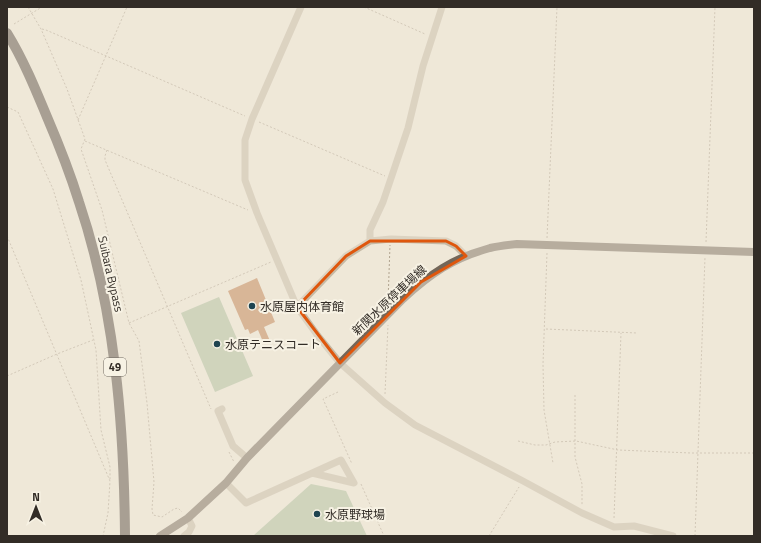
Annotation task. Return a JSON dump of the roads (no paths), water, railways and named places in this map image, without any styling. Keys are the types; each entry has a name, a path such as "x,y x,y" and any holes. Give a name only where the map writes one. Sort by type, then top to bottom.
{"highway":[{"name":"Suibara Bypass","path":"7,32 21,57 56,139 80,202 94,253 104,298 118,388 125,483 125,536"}],"main road":[{"name":"新関水原停車場線","path":"160,536 188,518 226,484 247,458 340,363 421,282 442,267 466,256 497,247 517,244 754,252"}],"street":[{"path":"301,7 252,119 246,140 245,180 257,213 297,306 318,336 340,363 385,403 415,425 582,513 614,527 634,526 673,536"},
{"path":"370,241 370,230 383,202 408,128 423,66 442,7"},
{"path":"297,306 346,256 370,241 390,239 446,241 456,246 466,256"},
{"path":"222,409 218,411 233,446 247,458"},
{"path":"226,484 246,503 312,473 341,460 354,483 312,473"},
{"path":"184,536 189,532 192,526 188,518"}],"place":[{"name":"水原屋内体育館","path":"252,306"},
{"name":"水原テニスコート","path":"217,344"},
{"name":"水原野球場","path":"317,514"}]}
